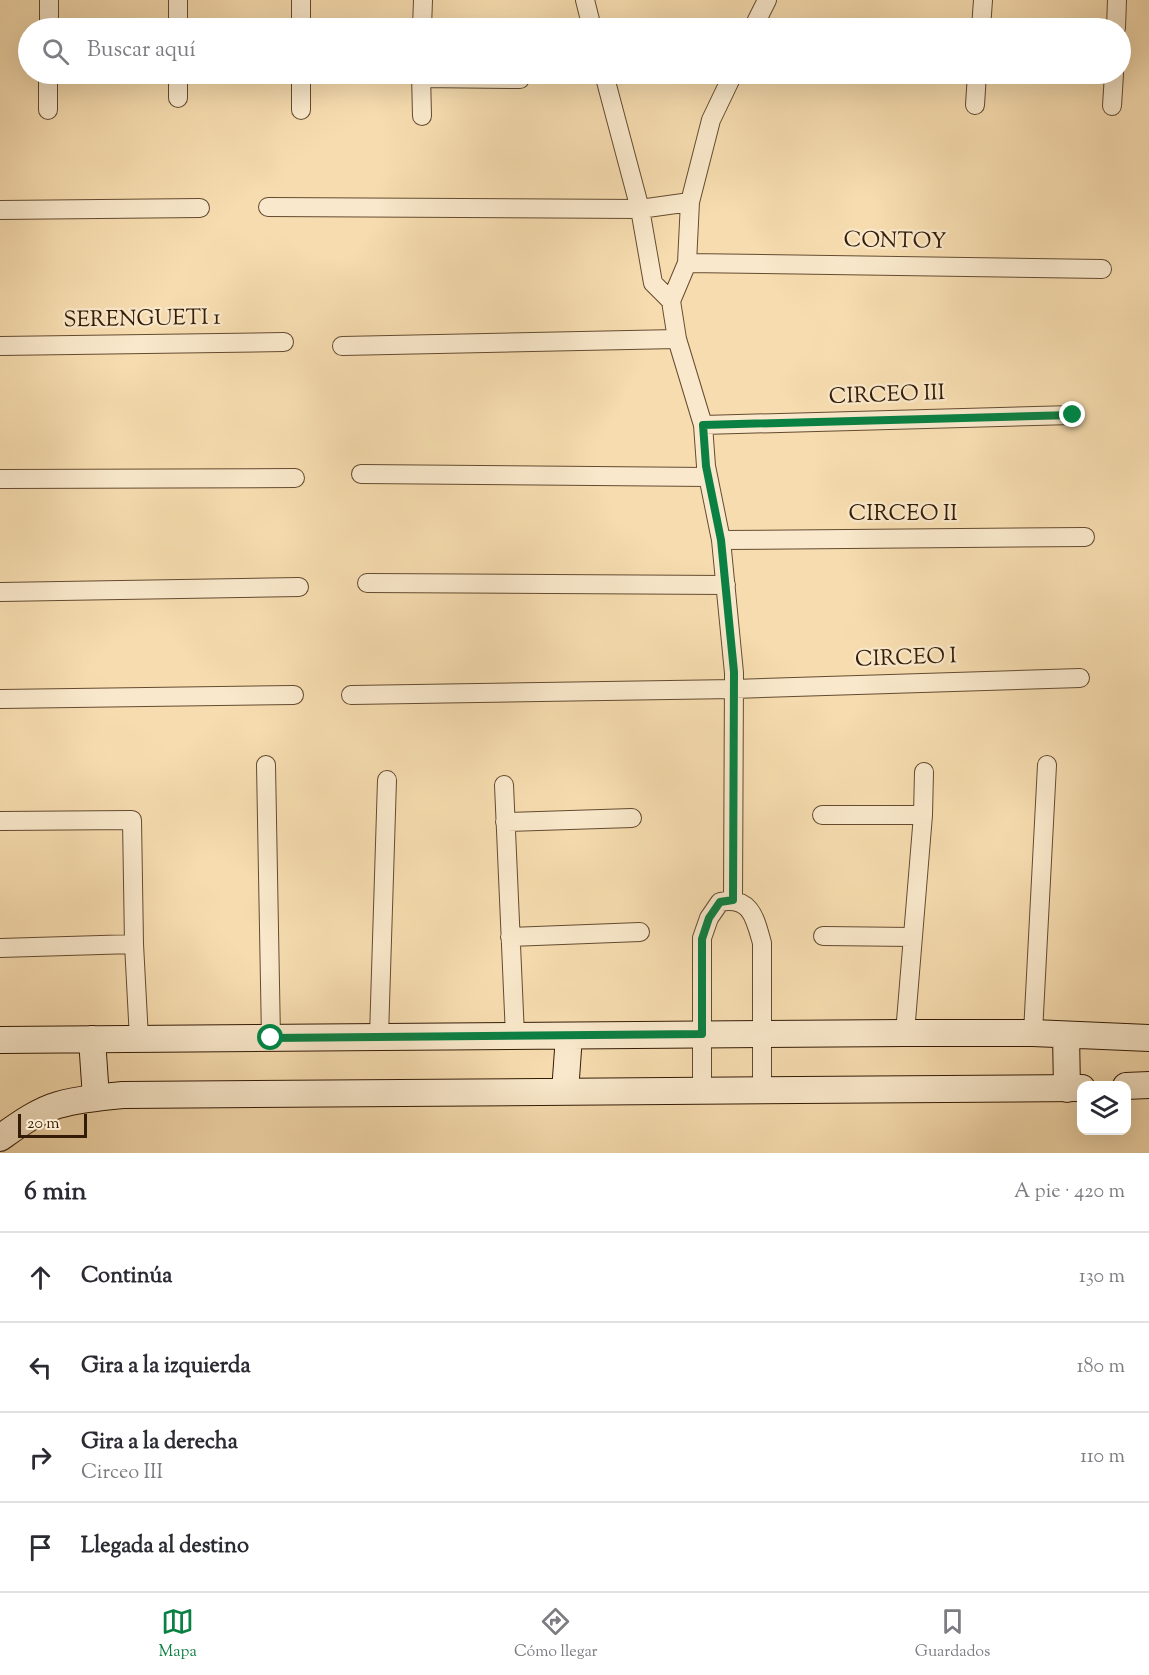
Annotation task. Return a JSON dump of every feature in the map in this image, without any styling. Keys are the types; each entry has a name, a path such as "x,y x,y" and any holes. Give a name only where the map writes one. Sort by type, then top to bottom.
{"street":[{"path":"49,0 49,18"},
{"path":"178,0 178,18"},
{"path":"301,0 301,18"},
{"path":"422,18 423,0"},
{"path":"585,0 590,18"},
{"path":"758,18 767,0"},
{"path":"982,18 983,0"},
{"path":"1116,18 1117,0"},
{"path":"48,84 48,110"},
{"path":"178,84 178,98"},
{"path":"301,84 301,110"},
{"path":"421,84 422,116"},
{"path":"607,84 640,209 653,283 671,301"},
{"path":"728,84 711,120 690,202 687,263 671,301 677,339 703,425 708,477 721,540 726,585 734,689 733,900"},
{"path":"975,105 976,84"},
{"path":"1112,106 1113,84"},
{"path":"268,207 640,209 690,202"},
{"path":"0,210 200,208"},
{"name":"CONTOY","path":"687,263 1102,269"},
{"path":"342,346 677,339"},
{"name":"SERENGUETI 1","path":"0,346 284,342"},
{"name":"CIRCEO III","path":"703,425 1073,415"},
{"path":"361,474 708,477"},
{"path":"0,479 295,478"},
{"name":"CIRCEO II","path":"721,540 1085,537"},
{"path":"367,583 726,585"},
{"path":"0,592 299,587"},
{"name":"CIRCEO I","path":"351,695 734,689 1080,678"},
{"path":"0,699 294,695"},
{"path":"266,765 271,1038"},
{"path":"1033,1033 1047,765"},
{"path":"905,1033 923,815 924,772"},
{"path":"379,1036 387,780"},
{"path":"504,785 515,1036"},
{"path":"822,815 923,815"},
{"path":"505,822 632,818"},
{"path":"0,821 132,820 134,944 139,1039"},
{"path":"702,1091 702,939 709,918 720,902 733,900 746,905 755,921 762,943 762,1091"},
{"path":"510,937 640,932"},
{"path":"823,936 913,937"},
{"path":"0,948 134,944"},
{"path":"0,1040 905,1033 1033,1033 1149,1038"},
{"path":"0,1138 22,1122 56,1106 123,1095 1074,1088 1066,1035"},
{"path":"564,1092 569,1036"},
{"path":"92,1039 96,1098"},
{"path":"1131,1086 1149,1085"}],"route":[{"path":"271,1038 702,1034 702,939 709,918 720,902 733,900 734,672 721,540 706,466 703,425 1073,415"}]}
